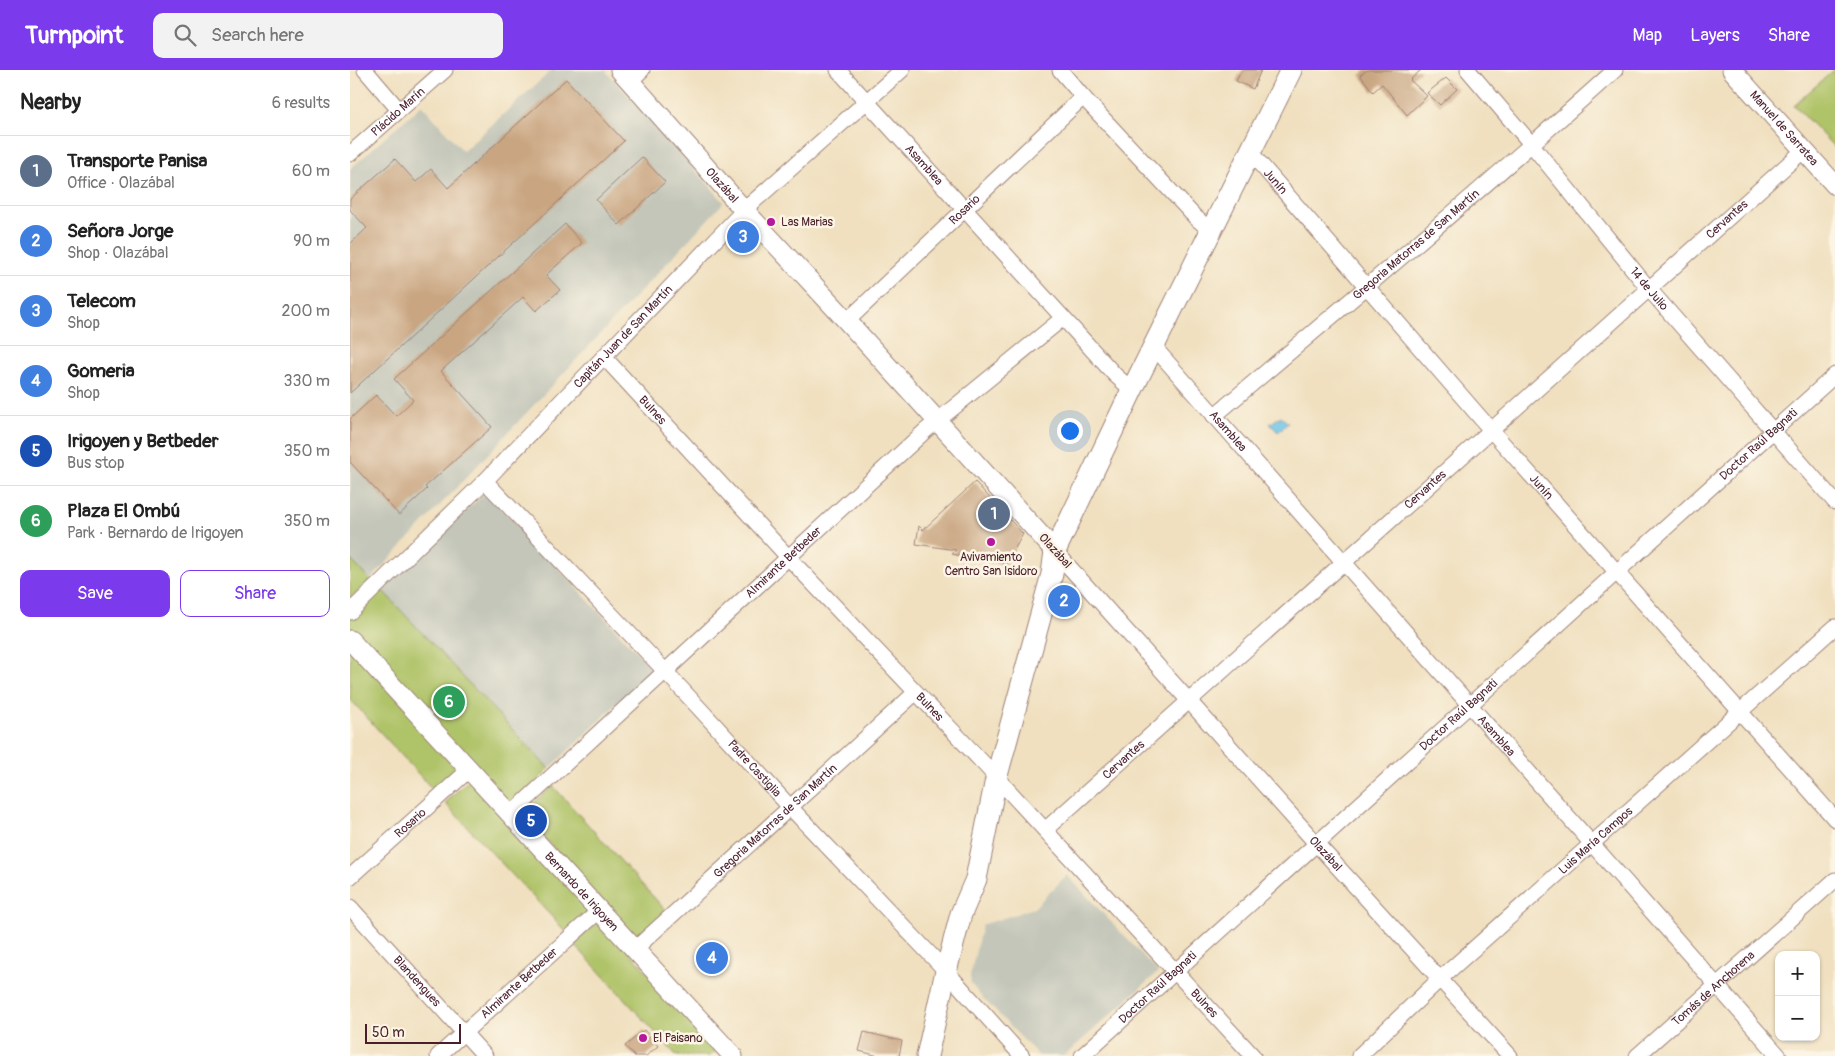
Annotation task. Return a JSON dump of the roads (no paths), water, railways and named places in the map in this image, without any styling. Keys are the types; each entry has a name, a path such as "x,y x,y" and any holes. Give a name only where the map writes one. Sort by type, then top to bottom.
{"main road":[{"path":"928,1056 946,971 961,914 976,879 991,772 1052,574 1055,551 1290,70"}],"street":[{"path":"365,70 399,110"},
{"name":"Plácido Marín","path":"350,154 445,70"},
{"name":"Asamblea","path":"838,70 1115,375 1132,390"},
{"name":"Capitán Juan de San Martín","path":"350,612 485,481 744,210 902,70"},
{"path":"1060,70 1195,217 1211,231"},
{"name":"14 de Julio","path":"1468,70 1532,145 1649,289 1835,502"},
{"name":"Gregoria Matorras de San Martín","path":"1214,416 1532,145 1615,70"},
{"name":"Manuel de Sarratea","path":"1732,70 1835,185"},
{"name":"Olazábal","path":"631,74 744,210 847,320 1315,842 1441,978 1510,1056"},
{"name":"Rosario","path":"847,320 1083,97"},
{"name":"Cervantes","path":"1046,829 1804,150"},
{"name":"Junín","path":"1250,152 1491,430 1835,819"},
{"name":"Almirante Betbeder","path":"512,814 788,557 938,421 1063,318"},
{"name":"Asamblea","path":"1154,347 1779,1056"},
{"name":"Bulnes","path":"604,357 915,693 1046,829 1253,1056"},
{"name":"Doctor Raúl Bagnati","path":"1082,1056 1315,842 1835,376"},
{"name":"Padre Castiglia","path":"485,481 946,971 1022,1056"},
{"name":"Luis María Campos","path":"1359,1056 1441,978 1835,627"},
{"name":"Bernardo de Irigoyen","path":"350,640 635,948 727,1054"},
{"name":"Gregoria Matorras de San Martín","path":"635,948 915,693"},
{"name":"Rosario","path":"350,877 470,768"},
{"name":"Tomás de Anchorena","path":"1637,1056 1835,880"},
{"name":"Blandengues","path":"350,907 485,1056"},
{"name":"Almirante Betbeder","path":"438,1056 600,910"}],"water":[{"path":"1281,416 1288,423 1278,432 1270,424"}],"place":[{"name":"Las Marias","path":"771,222"},
{"name":"Telecom","path":"743,237"},
{"name":"Transporte Panisa","path":"994,514"},
{"name":"Avivamiento Centro San Isidoro","path":"991,542"},
{"name":"Señora Jorge","path":"1064,601"},
{"name":"Plaza El Ombú","path":"449,702"},
{"name":"Irigoyen y Betbeder","path":"531,821"},
{"name":"Gomeria","path":"712,958"},
{"name":"El Paisano","path":"643,1038"}]}
